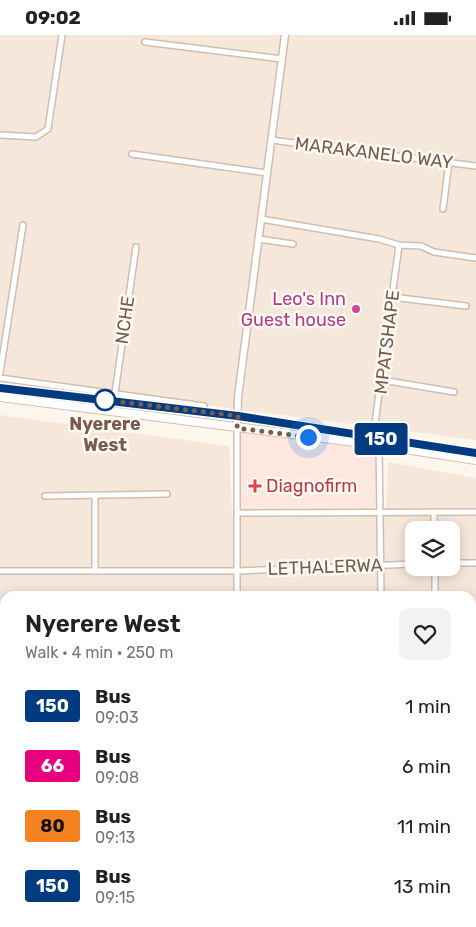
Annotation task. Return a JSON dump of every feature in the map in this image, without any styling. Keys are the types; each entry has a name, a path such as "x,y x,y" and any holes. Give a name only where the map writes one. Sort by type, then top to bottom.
{"main road":[{"path":"0,388 238,416 476,453"},
{"path":"0,397 379,445 476,460"}],"street":[{"path":"0,135 36,137 48,129 62,35"},
{"path":"237,591 239,513 238,416 258,239 285,35"},
{"path":"145,42 282,59"},
{"name":"MARAKANELO WAY","path":"271,140 476,166"},
{"path":"132,154 267,173"},
{"path":"442,209 450,162"},
{"path":"261,219 378,239 399,245 415,245 434,252 476,258"},
{"path":"0,373 23,225"},
{"path":"258,239 293,244"},
{"name":"MPATSHAPE","path":"373,438 399,245"},
{"name":"NCHE","path":"115,393 136,247"},
{"path":"392,297 466,306"},
{"path":"0,378 204,405"},
{"path":"382,381 454,393"},
{"path":"379,445 380,591"},
{"path":"45,496 95,497 167,494"},
{"path":"95,497 95,571"},
{"path":"434,512 434,521"},
{"path":"239,513 476,512"},
{"path":"460,563 476,563"},
{"name":"LETHALERWA","path":"0,571 237,571 405,564"},
{"path":"435,576 435,591"}],"shaded area":[{"path":"0,35 476,35 476,440 212,406 0,374"},
{"path":"0,415 229,446 232,515 386,515 388,462 476,478 476,591 0,591"},
{"path":"239,427 376,446 375,509 237,510"}],"bus line":[{"name":"150","path":"0,388 238,416 476,453"}],"place":[{"name":"Leo's Inn Guest house","path":"356,309"},
{"name":"Nyerere West","path":"105,400"},
{"name":"Diagnofirm","path":"255,486"}],"route":[{"path":"105,400 238,416 237,428 308,437"}]}
